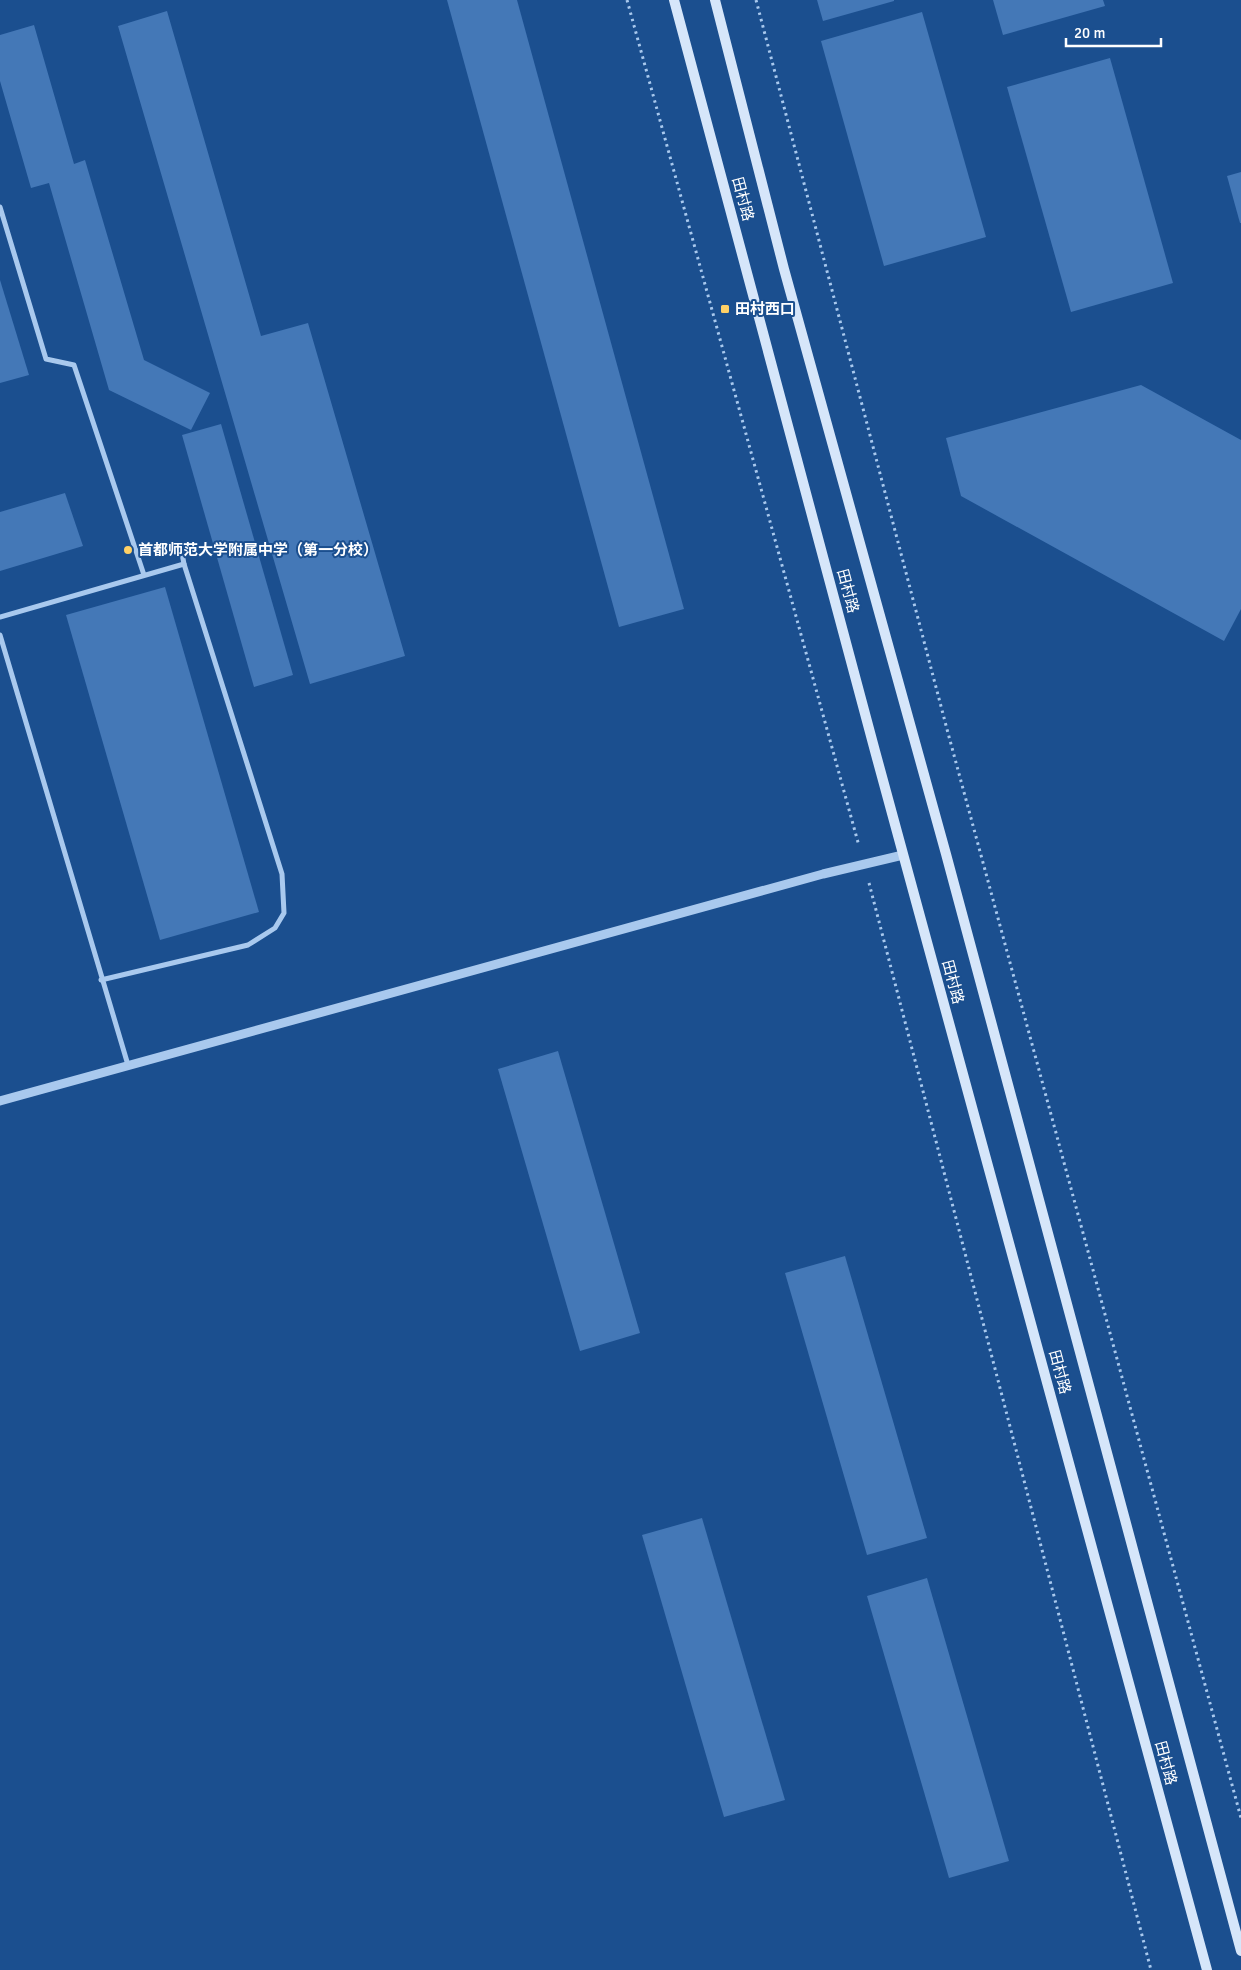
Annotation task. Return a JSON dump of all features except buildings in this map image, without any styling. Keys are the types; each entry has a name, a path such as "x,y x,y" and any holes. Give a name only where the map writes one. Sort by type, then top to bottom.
{"main road":[{"name":"田村路","path":"674,0 903,855 1207,1970"},
{"name":"田村路","path":"715,0 784,269 952,874 1241,1951"}],"street":[{"path":"0,207 46,359 74,365 144,575"},
{"path":"101,980 248,945 275,928 284,913 282,874 184,564 181,548"},
{"path":"0,617 184,564"},
{"path":"0,635 128,1066"},
{"path":"0,1101 823,874 903,855"}],"path":[{"path":"627,0 864,865 1152,1970"},
{"path":"756,0 948,733 1241,1818"}],"place":[{"name":"田村西口","path":"725,309"},
{"name":"首都师范大学附属中学（第一分校）","path":"128,550"}]}
